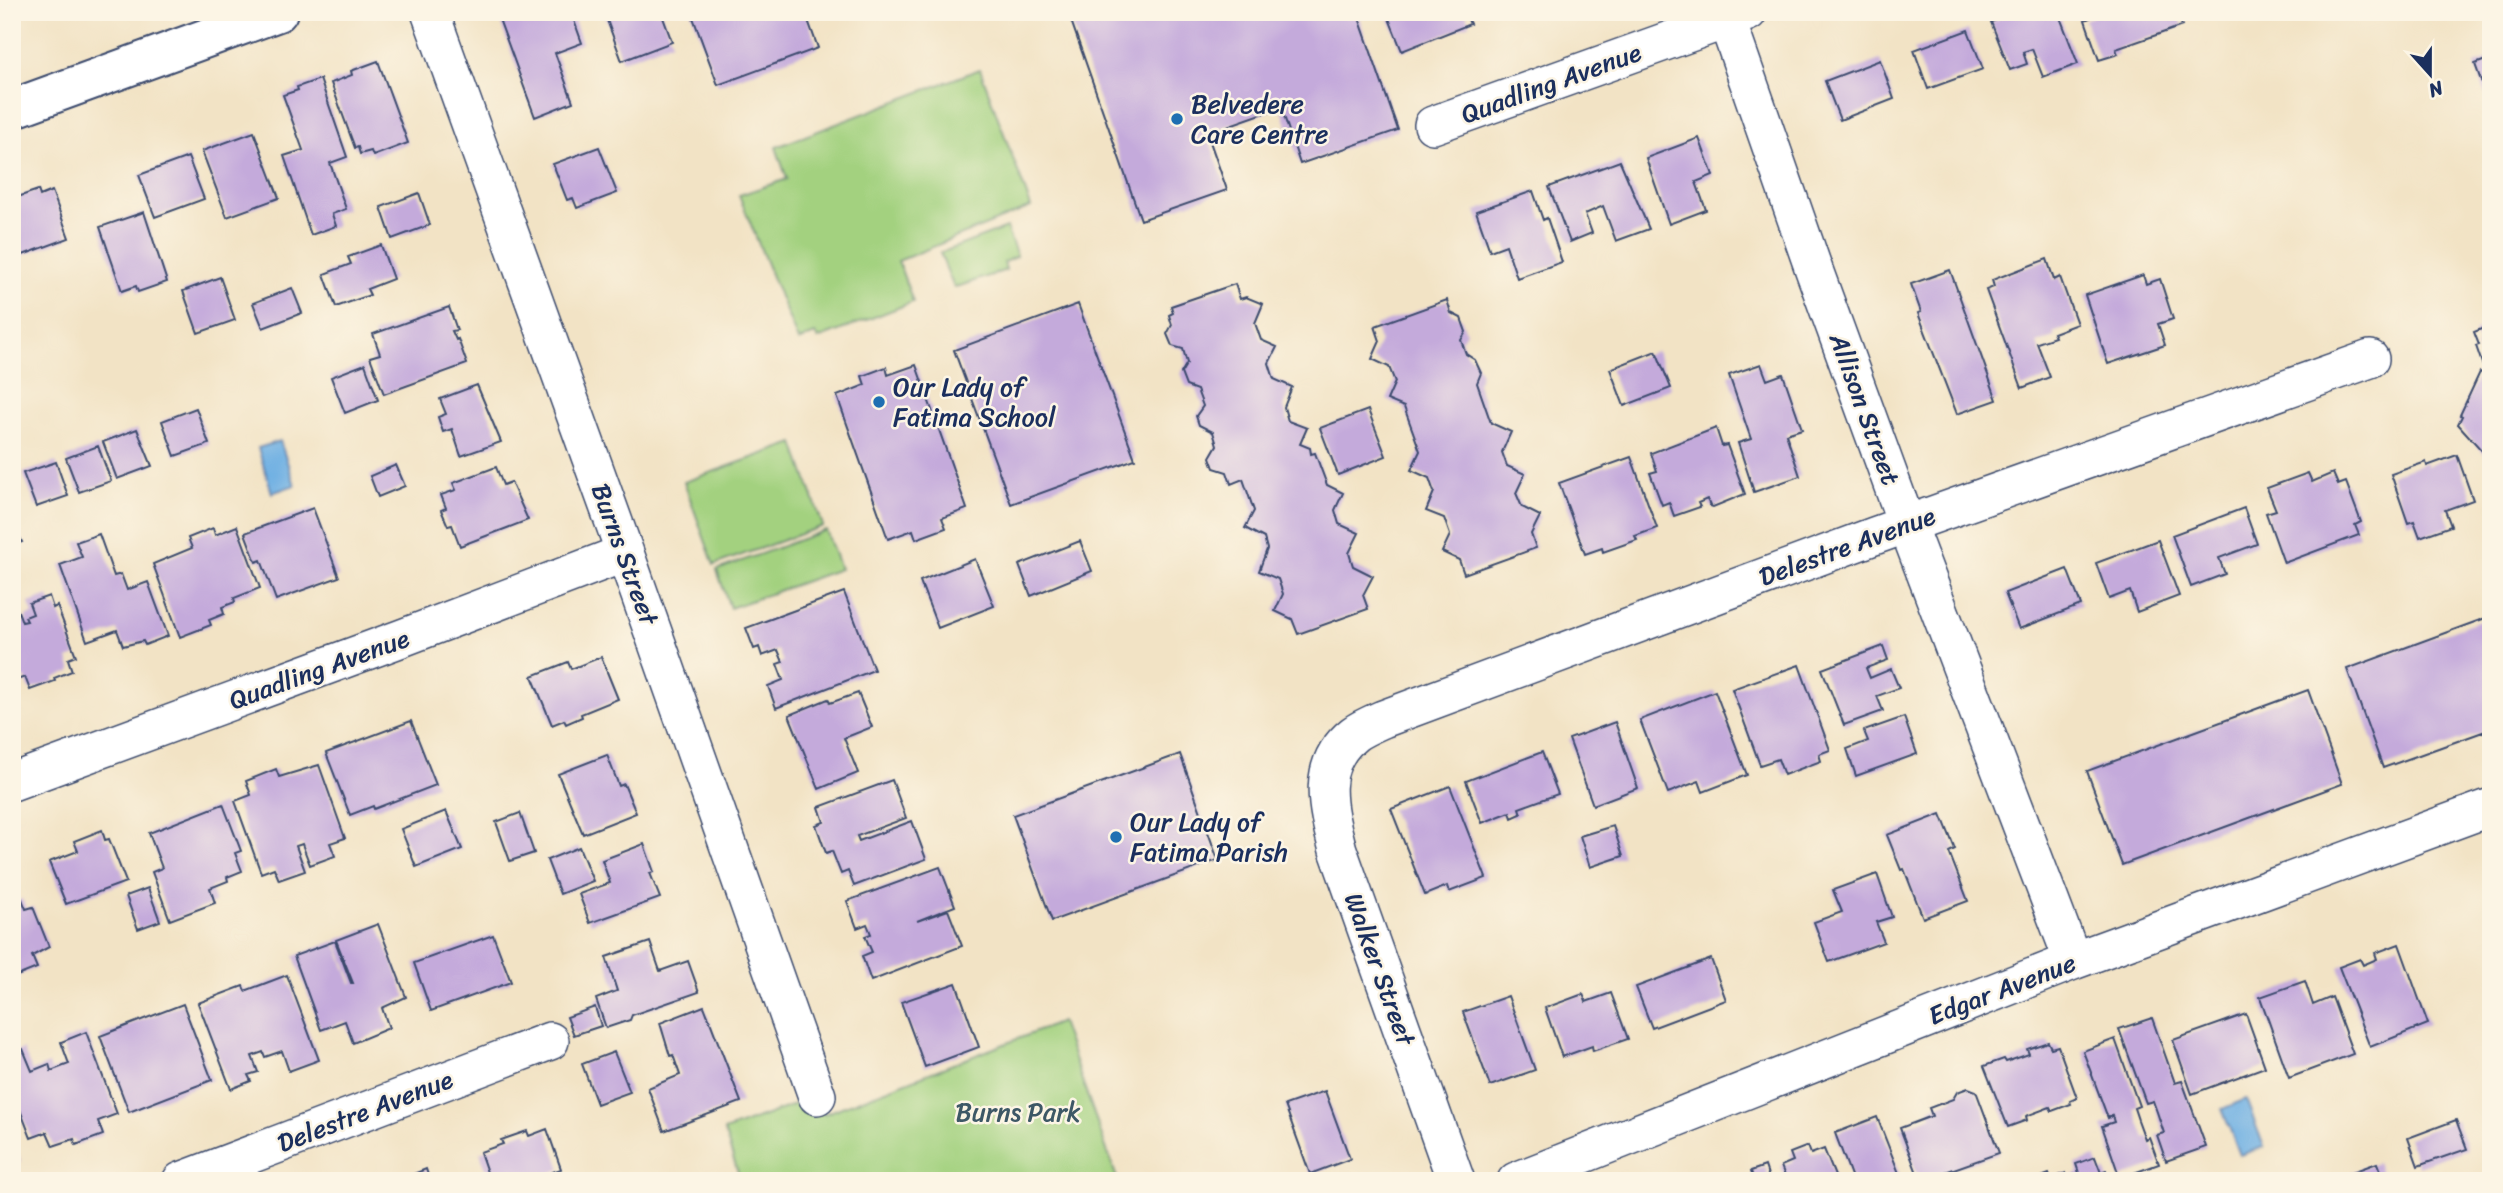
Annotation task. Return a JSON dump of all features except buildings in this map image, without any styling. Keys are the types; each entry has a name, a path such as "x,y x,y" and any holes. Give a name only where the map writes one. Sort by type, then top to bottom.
{"street":[{"path":"12,109 278,12"},
{"name":"Burns Street","path":"430,12 817,1096"},
{"name":"Quadling Avenue","path":"1433,125 1734,15"},
{"name":"Allison Street","path":"1734,15 1814,270 1907,525 2073,961"},
{"name":"Delestre Avenue","path":"1334,754 1355,733 1383,719 1907,525 2370,359"},
{"name":"Quadling Avenue","path":"12,782 625,553"},
{"name":"Walker Street","path":"1334,754 1329,769 1328,792 1329,816 1338,850 1456,1181"},
{"name":"Edgar Avenue","path":"1516,1181 2073,961 2491,807"},
{"name":"Delestre Avenue","path":"181,1181 550,1041"}],"green space":[{"path":"980,69 1031,207 898,261 913,302 818,339 815,334 798,341 739,195 787,179 776,147"},
{"path":"1006,228 1017,256 1004,262 1006,270 954,288 940,253"},
{"path":"794,443 823,526 714,565 684,482"},
{"path":"826,530 840,569 730,608 717,570"},
{"name":"Burns Park","path":"1061,1022 1118,1181 741,1181 724,1131 817,1096 824,1114"}],"water":[{"path":"280,441 295,485 272,493 258,448"},
{"path":"2246,1099 2264,1147 2240,1155 2222,1109"}],"place":[{"name":"Belvedere Care Centre","path":"1177,119"},
{"name":"Our Lady of Fatima School","path":"879,402"},
{"name":"Our Lady of Fatima Parish","path":"1116,837"}]}
